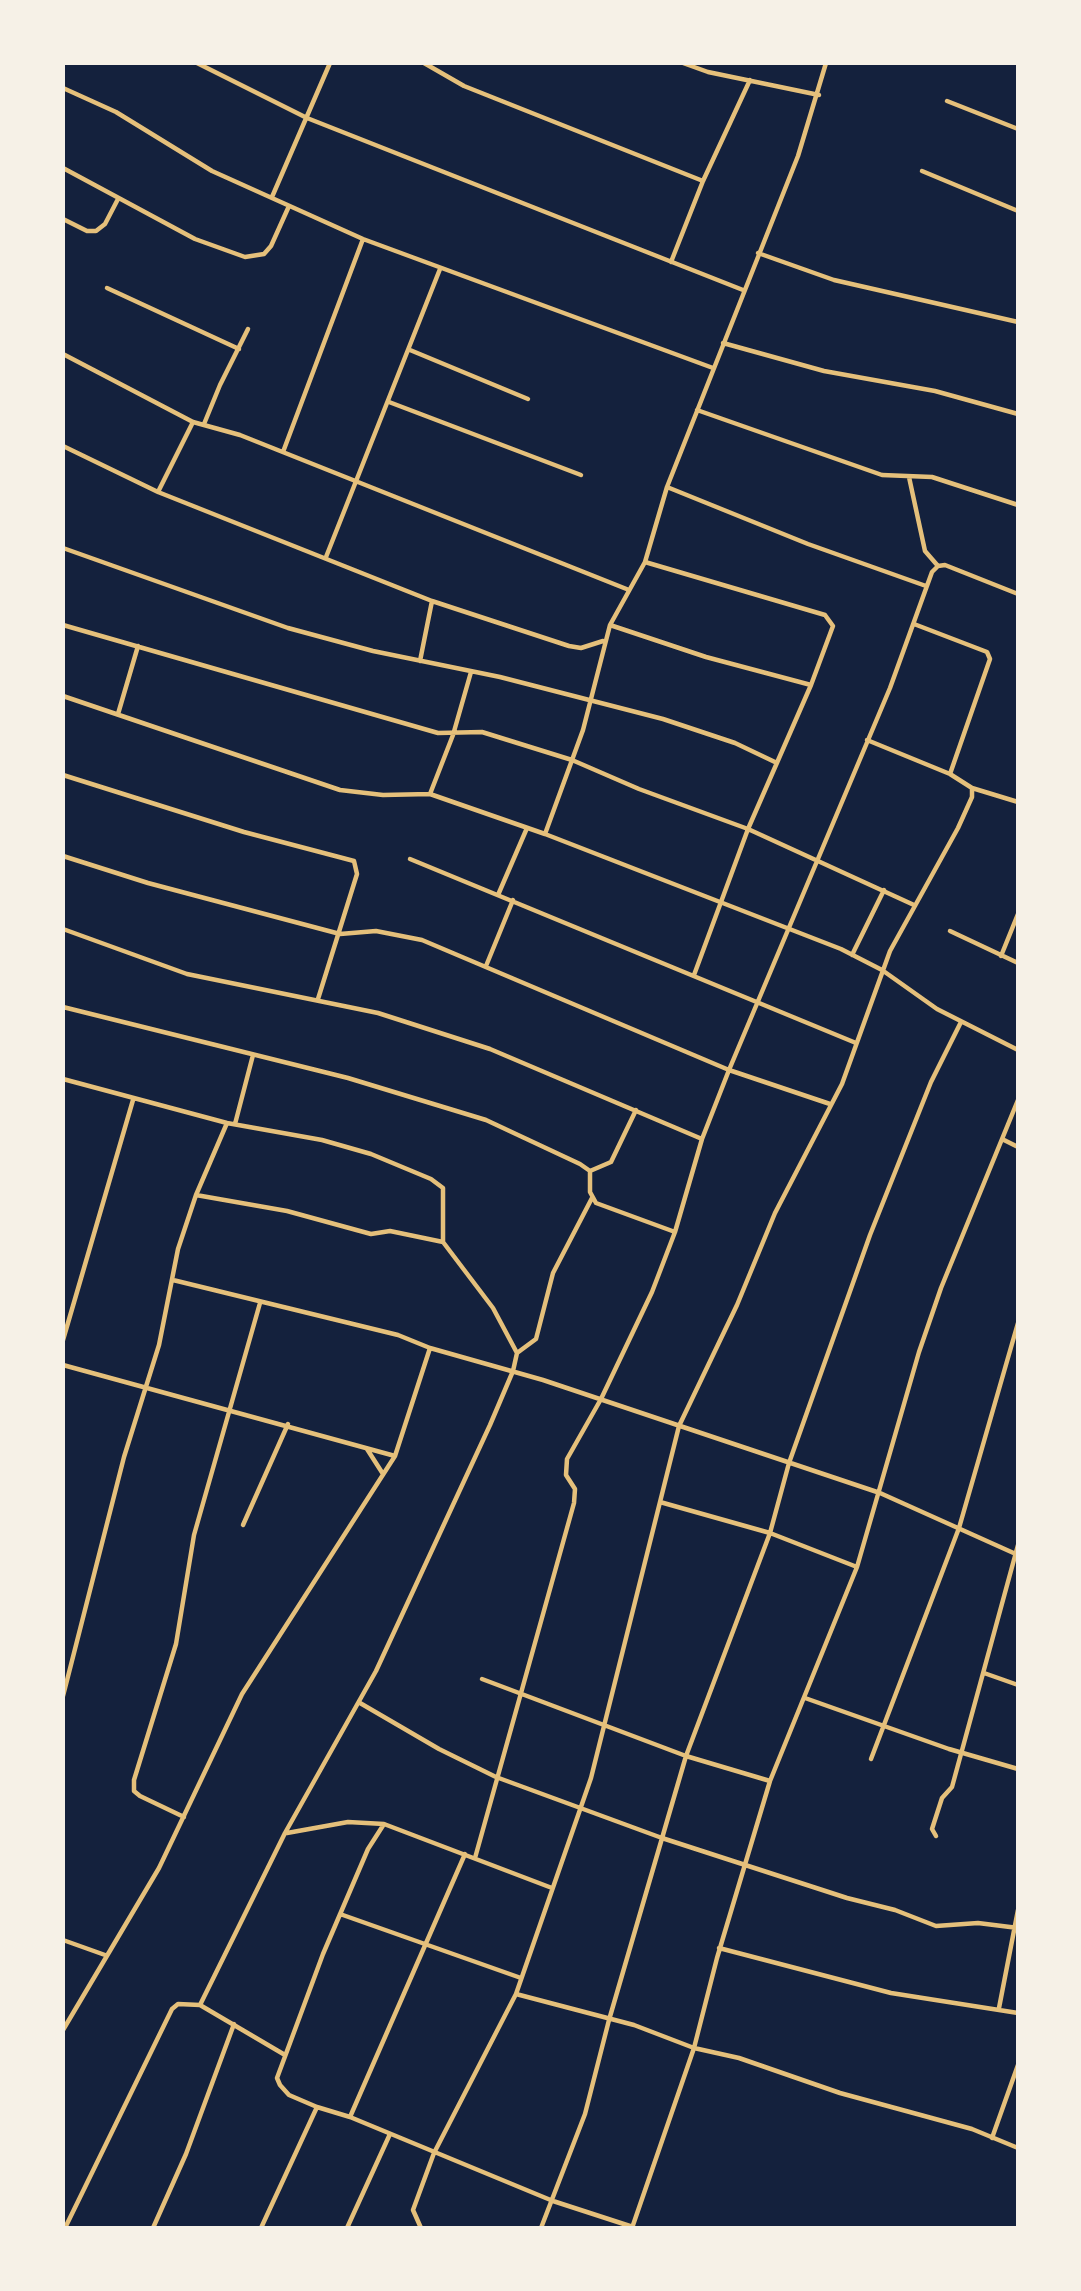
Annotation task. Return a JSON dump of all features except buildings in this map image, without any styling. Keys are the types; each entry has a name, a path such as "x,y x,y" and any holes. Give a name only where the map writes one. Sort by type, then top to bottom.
{"street":[{"path":"197,63 307,118 743,290"},
{"path":"272,197 330,63"},
{"path":"424,63 464,86 703,181"},
{"path":"683,63 708,72 818,94"},
{"path":"545,834 590,702 604,641 645,562 667,487 798,156 826,63"},
{"path":"671,262 703,181 750,80"},
{"path":"63,88 116,112 212,170 363,239 713,368"},
{"path":"947,101 1018,129"},
{"path":"63,168 195,240 245,257 264,254 271,246 289,206"},
{"path":"922,171 1018,211"},
{"path":"63,219 87,231 96,231 105,224 118,199"},
{"path":"283,452 363,239"},
{"path":"758,253 834,280 1018,322"},
{"path":"326,557 440,269"},
{"path":"107,288 239,349"},
{"path":"204,425 248,328"},
{"path":"723,343 824,371 934,391 1018,414"},
{"path":"410,350 528,398"},
{"path":"63,354 193,422 283,452 629,590"},
{"path":"388,402 581,475"},
{"path":"697,410 883,475 932,477 1018,505"},
{"path":"158,492 193,422"},
{"path":"63,446 158,492 432,601 569,646 581,648 604,641"},
{"path":"909,477 925,551 938,566"},
{"path":"667,487 808,544 926,586"},
{"path":"63,548 288,628 701,731 777,764"},
{"path":"645,562 825,615 833,626 831,638 748,829 694,975"},
{"path":"938,566 945,565 1018,594"},
{"path":"475,1858 574,1503 576,1489 566,1475 567,1459 601,1399 652,1292 675,1232 702,1139 729,1070 790,931 914,624 926,586 938,566"},
{"path":"420,661 432,601"},
{"path":"914,624 987,652 990,659 950,774"},
{"path":"63,625 453,735 482,732 572,760 748,829 914,905"},
{"path":"610,625 706,657 811,685"},
{"path":"118,714 138,646"},
{"path":"430,794 453,735 471,672"},
{"path":"63,696 340,790 383,795 430,794 545,834 852,955 882,970 921,999 961,1023 1018,1050"},
{"path":"867,740 950,774 972,788 1018,802"},
{"path":"63,775 244,832 354,861 357,873 318,999"},
{"path":"421,2228 413,2210 434,2152 516,1994 580,1809 604,1725 679,1426 737,1305 775,1213 842,1084 882,970 914,905 958,828 972,797 972,788"},
{"path":"499,895 527,828"},
{"path":"63,856 148,883 340,934 395,934 422,940 729,1070 830,1104"},
{"path":"410,859 856,1043"},
{"path":"852,955 884,890"},
{"path":"486,965 513,900"},
{"path":"1001,956 1018,914"},
{"path":"63,929 187,974 377,1013 491,1049 702,1139"},
{"path":"950,931 1018,963"},
{"path":"63,1007 425,1099 486,1120 590,1171 611,1162 636,1110"},
{"path":"541,2228 585,2114 609,2020 686,1756 770,1533 789,1463 899,1160 931,1082 961,1023"},
{"path":"235,1124 253,1055"},
{"path":"63,1079 133,1100 227,1123 322,1140 371,1154 431,1179 443,1188 443,1242 493,1308 517,1353 513,1371 360,1703 285,1833 200,2005"},
{"path":"63,1340 133,1100"},
{"path":"384,1824 368,1849 340,1914 285,2055 277,2078 280,2085 289,2095 317,2107 350,2117 553,2201 633,2228 694,2048 719,1948 770,1782 857,1567 919,1352 941,1288 1004,1140 1018,1100"},
{"path":"63,1696 124,1457 159,1345 178,1249 196,1195 227,1123"},
{"path":"1004,1140 1018,1147"},
{"path":"517,1353 536,1339 553,1273 592,1198 590,1171"},
{"path":"196,1195 287,1211 371,1234 390,1231 443,1242"},
{"path":"592,1198 607,1208 675,1232"},
{"path":"173,1280 398,1335 430,1348 601,1399 880,1493 1016,1554"},
{"path":"184,1816 140,1796 134,1791 134,1780 181,1623 194,1535 260,1303"},
{"path":"871,1759 959,1528 1018,1323"},
{"path":"63,2030 105,1955 159,1868 242,1694 396,1456 430,1348"},
{"path":"63,1365 229,1412 288,1424 396,1456"},
{"path":"243,1525 288,1424"},
{"path":"367,1449 384,1475"},
{"path":"660,1503 770,1533 857,1567"},
{"path":"936,1836 932,1829 942,1798 952,1787 959,1752 984,1674 1018,1545"},
{"path":"984,1674 1018,1685"},
{"path":"482,1679 686,1756 770,1782"},
{"path":"805,1698 959,1752 1018,1769"},
{"path":"360,1703 439,1749 496,1777 662,1838 846,1898 895,1910 936,1926 978,1923 1015,1927"},
{"path":"285,1833 348,1822 384,1824 552,1888"},
{"path":"350,2117 465,1854"},
{"path":"999,2008 1018,1910"},
{"path":"340,1914 521,1978"},
{"path":"63,1940 105,1955"},
{"path":"719,1948 891,1993 1018,2013"},
{"path":"516,1994 634,2025 694,2048 738,2058 840,2093 1018,2148"},
{"path":"65,2228 172,2009 183,2003 200,2005 285,2055"},
{"path":"153,2228 186,2154 234,2024"},
{"path":"992,2138 1018,2065"},
{"path":"261,2228 317,2107"},
{"path":"347,2228 390,2134"}]}
